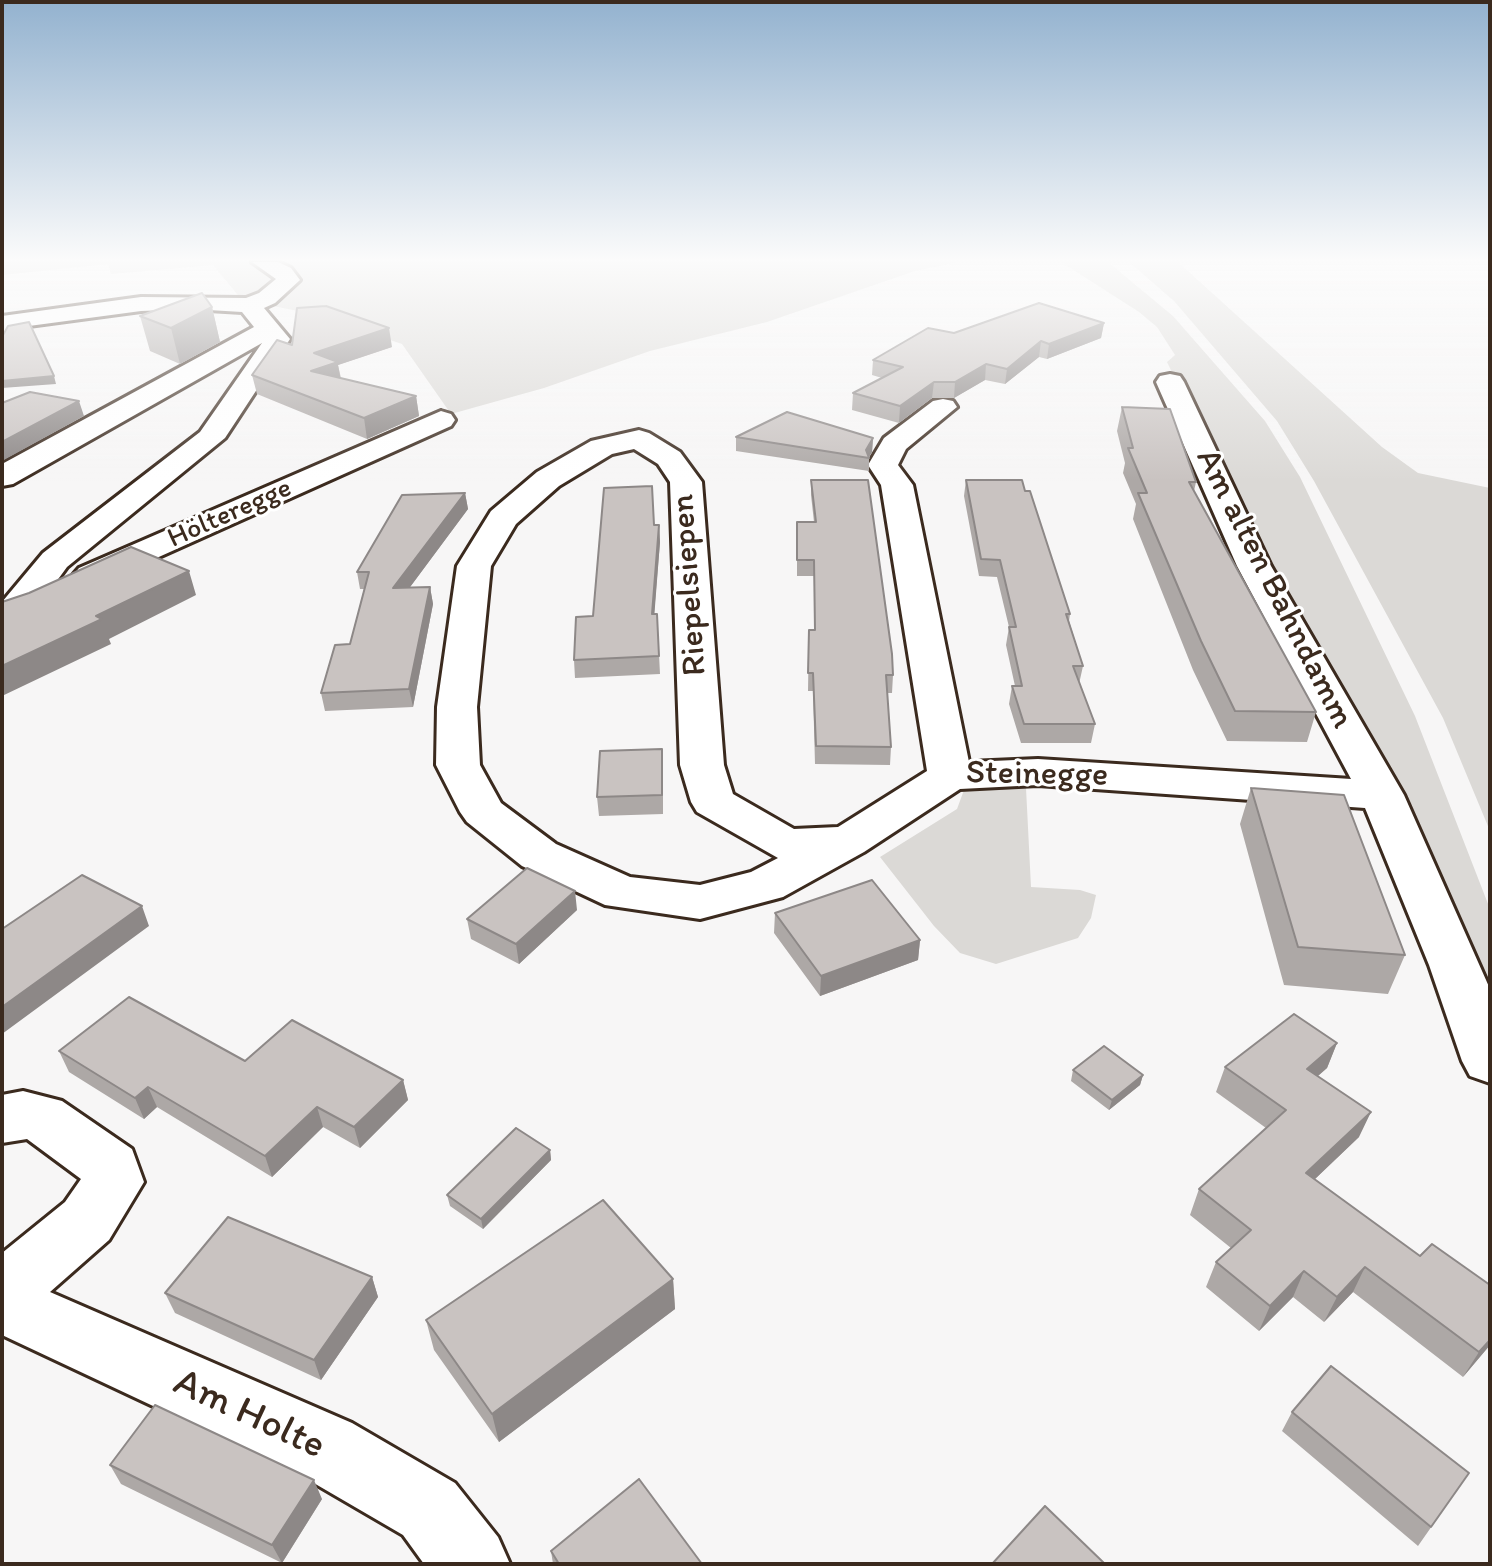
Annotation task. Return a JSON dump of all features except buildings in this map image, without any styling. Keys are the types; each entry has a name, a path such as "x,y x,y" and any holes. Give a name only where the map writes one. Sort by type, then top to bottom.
{"street":[{"path":"2,477 257,335"},
{"name":"Hölteregge","path":"11,612 55,560 210,438 277,339 275,335"},
{"name":"Am alten Bahndamm","path":"1170,382 1254,566 1382,795 1455,965 1490,1061"},
{"name":"Steinegge","path":"943,407 894,444 883,465 897,485 950,776 1038,772 1382,795"},
{"name":"Hölteregge","path":"11,612 441,420"},
{"name":"Riepelsiepen","path":"848,841 786,845 713,802 702,765 686,482 669,458 639,439 602,447 548,479 503,518 474,566 457,707 458,765 483,812 539,855 622,893 700,902 766,885 848,841 950,776"},
{"path":"2,1119 23,1115 41,1118 111,1167 114,1182 87,1221 2,1293"},
{"name":"Am Holte","path":"2,1303 326,1449 429,1509 471,1564"}],"shaded area":[{"path":"375,335 714,335 650,351 544,388 451,414 402,344"},
{"path":"1162,335 1190,335 1265,421 1300,477 1415,716 1490,909 1490,1034 1167,362 1175,355"},
{"path":"1203,335 1259,335 1382,447 1418,473 1490,488 1490,831 1443,718 1314,481 1277,421"},
{"path":"1026,788 1031,887 1080,890 1096,895 1091,918 1078,938 996,964 960,953 934,926 880,857 957,809 964,790"}]}
